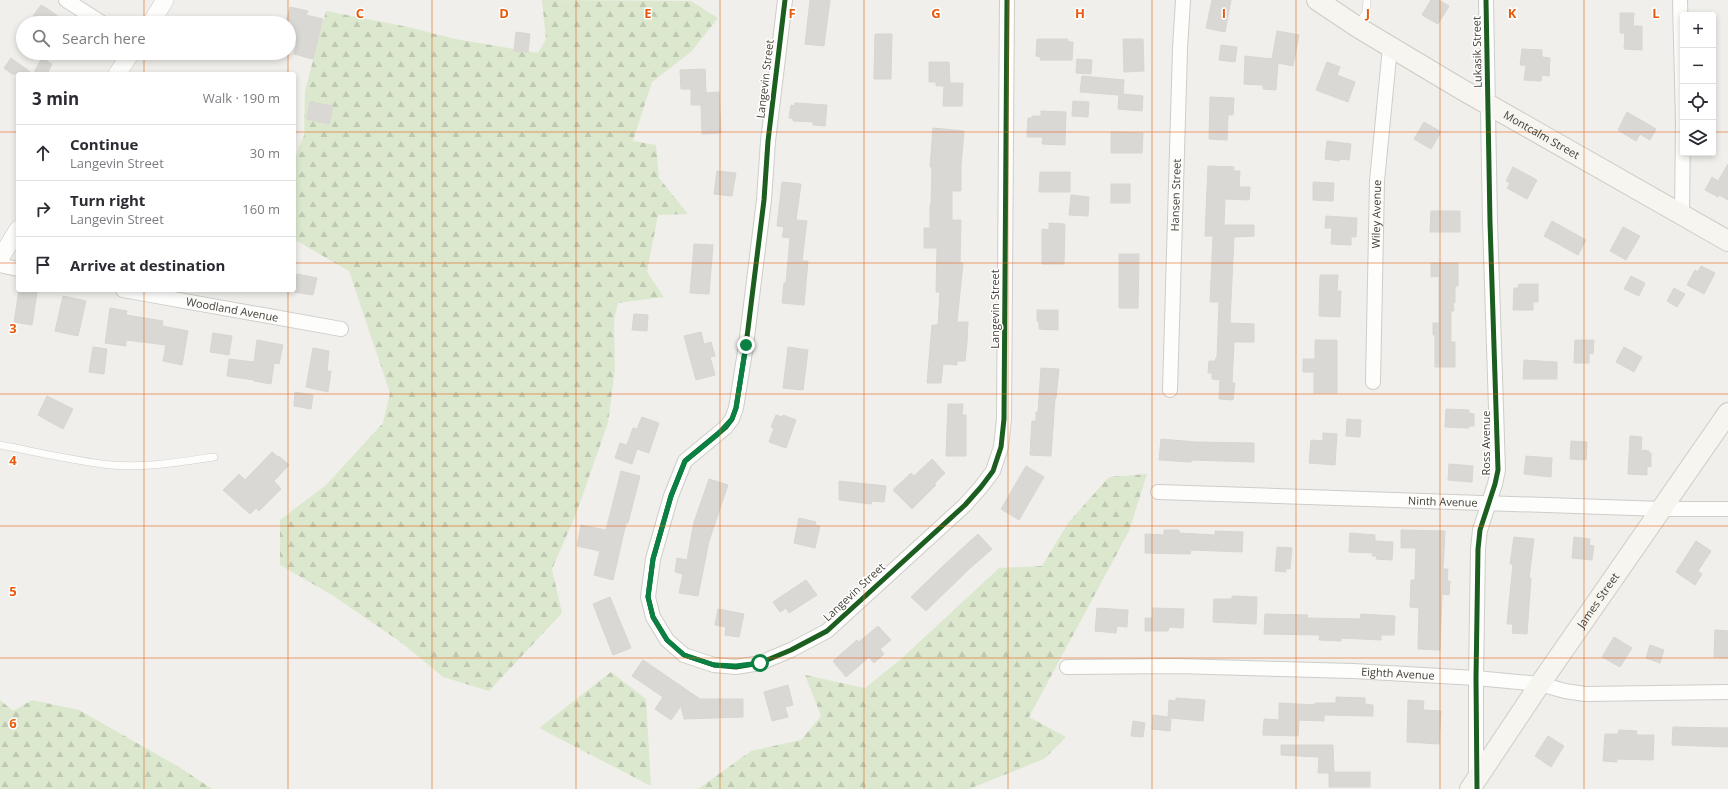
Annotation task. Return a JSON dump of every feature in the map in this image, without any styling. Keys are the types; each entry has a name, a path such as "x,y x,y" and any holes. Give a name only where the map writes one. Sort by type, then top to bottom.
{"main road":[{"name":"Montcalm Street","path":"1317,0 1390,47 1728,241"},
{"name":"James Street","path":"1474,786 1540,684 1728,413"}],"street":[{"path":"66,0 91,16"},
{"path":"155,16 165,0"},
{"name":"Langevin Street","path":"785,0 768,141 764,200 736,408 732,419 726,427 685,461 671,496 653,559 648,597 653,617 667,640 684,655 714,665 736,666 760,663 791,650 827,631 965,505 993,471 1001,447 1004,419 1007,0"},
{"name":"Hansen Street","path":"1170,390 1180,49 1183,0"},
{"name":"Lukasik Street","path":"1486,0 1488,104"},
{"path":"1680,0 1683,122 1682,215"},
{"name":"Wiley Avenue","path":"1373,382 1377,181 1390,47"},
{"path":"118,72 126,60"},
{"name":"Ross Avenue","path":"1474,786 1478,549 1480,530 1496,484 1498,470 1490,222 1488,104"},
{"path":"0,259 16,232"},
{"path":"0,265 16,269"},
{"name":"Woodland Avenue","path":"134,292 342,329"},
{"name":"Ninth Avenue","path":"1158,492 1662,509 1728,509"},
{"name":"Eighth Avenue","path":"1067,667 1184,666 1353,671 1476,678 1540,684 1565,691 1585,694 1728,692"}],"lane":[{"path":"1358,27 1366,12 1367,0"},
{"path":"0,445 59,457 111,465 154,465 214,458"}],"green space":[{"path":"542,0 691,1 718,18 691,52 652,82 633,141 656,145 659,178 688,214 658,215 647,272 664,297 618,303 614,320 615,369 608,423 576,514 552,569 562,613 489,691 443,677 402,643 332,595 280,565 280,520 326,485 383,423 390,393 349,271 296,241 296,155 304,135 305,91 326,11 408,27 455,39 538,53 546,39"},
{"path":"1147,474 1129,531 1029,717 1066,737 1044,759 969,789 698,789 751,751 801,740 821,716 805,675 865,688 901,659 999,568 1042,566 1068,523 1109,477"},
{"path":"611,672 646,699 651,786 539,728"},
{"path":"0,700 13,711 32,700 79,710 179,767 212,789 0,789"}],"building":[{"path":"810,0 830,0 824,46 805,44"},
{"path":"1212,0 1231,0 1225,32 1206,28"},
{"path":"1431,0 1439,0 1449,6 1438,24 1422,15"},
{"path":"41,5 58,16 33,16"},
{"path":"290,7 308,11 306,15 323,19 313,59 296,55 296,16 288,16"},
{"path":"1620,13 1634,13 1633,26 1642,26 1642,50 1624,49 1625,33 1620,33"},
{"path":"1277,31 1299,35 1293,66 1278,63 1276,90 1263,89 1263,85 1244,84 1245,56 1272,59"},
{"path":"516,32 530,34 528,52 514,51"},
{"path":"875,34 892,34 891,79 874,79"},
{"path":"1037,39 1068,39 1068,42 1073,42 1072,60 1040,60 1041,57 1036,56"},
{"path":"1123,39 1143,39 1144,71 1124,72"},
{"path":"1221,45 1237,47 1235,62 1219,60"},
{"path":"1522,49 1542,50 1542,57 1550,58 1549,76 1542,75 1541,81 1524,80 1526,65 1520,65"},
{"path":"11,58 30,72 16,72 16,74 12,74 4,68"},
{"path":"1077,59 1092,60 1091,74 1076,73"},
{"path":"41,60 45,60 52,64 48,72 34,72"},
{"path":"929,62 949,62 950,83 963,83 962,106 943,106 944,86 936,86 936,82 929,82"},
{"path":"1327,62 1340,67 1337,75 1355,82 1348,102 1316,90"},
{"path":"705,69 706,93 719,92 721,133 702,134 701,105 691,105 691,89 681,89 680,70"},
{"path":"1082,76 1124,80 1123,94 1143,96 1142,111 1118,109 1119,95 1080,92"},
{"path":"1210,97 1234,98 1233,115 1228,115 1227,140 1209,139"},
{"path":"1073,101 1089,102 1088,117 1072,116"},
{"path":"310,102 333,106 329,124 307,119"},
{"path":"795,103 827,105 825,126 813,125 813,122 793,121 793,118 789,118 791,105 794,106"},
{"path":"1041,111 1066,112 1065,145 1042,144 1043,137 1027,137 1028,118 1032,118 1032,116 1041,116"},
{"path":"1627,112 1656,129 1650,140 1640,134 1636,141 1618,130"},
{"path":"1424,122 1441,132 1431,149 1414,139"},
{"path":"933,128 964,131 961,166 961,191 952,191 952,220 961,220 960,263 963,263 957,322 968,322 967,342 965,361 957,361 957,365 943,364 941,383 927,383 932,325 938,325 940,292 936,292 937,248 924,248 924,228 930,228 932,167 930,167"},
{"path":"1111,132 1143,133 1142,153 1111,153"},
{"path":"1327,141 1351,144 1349,160 1340,159 1339,161 1325,159"},
{"path":"1728,164 1728,200 1719,195 1718,197 1705,190 1712,177 1718,181"},
{"path":"1208,166 1234,167 1234,171 1240,171 1239,187 1250,187 1249,200 1225,199 1224,225 1254,225 1254,236 1234,237 1230,323 1254,324 1254,342 1234,342 1232,383 1235,383 1233,400 1219,399 1220,380 1212,379 1212,373 1208,373 1209,361 1215,361 1217,358 1219,302 1210,302 1213,236 1205,236"},
{"path":"1513,167 1537,180 1527,199 1507,188 1510,183 1506,181"},
{"path":"717,171 736,173 732,196 714,194"},
{"path":"1040,172 1070,172 1070,192 1039,192"},
{"path":"782,182 801,184 796,220 807,221 802,261 808,261 804,305 782,303 784,283 786,283 790,238 782,237 784,227 777,226"},
{"path":"1313,182 1334,183 1333,201 1313,200"},
{"path":"1111,184 1130,184 1130,203 1111,203"},
{"path":"1071,195 1089,197 1088,216 1069,215"},
{"path":"1431,211 1460,211 1460,232 1430,232"},
{"path":"1326,216 1357,218 1356,237 1351,237 1351,245 1331,244 1332,228 1325,228"},
{"path":"1552,221 1586,240 1578,255 1544,236"},
{"path":"1049,223 1065,224 1064,264 1042,264 1042,229 1049,230"},
{"path":"1623,227 1640,236 1626,260 1610,251"},
{"path":"694,244 713,245 709,294 690,293"},
{"path":"1119,254 1139,254 1138,308 1119,308"},
{"path":"1431,263 1458,263 1458,286 1455,286 1455,303 1453,303 1454,311 1451,311 1451,342 1455,342 1455,367 1435,367 1435,335 1433,335 1433,323 1439,323 1439,276 1431,277"},
{"path":"1701,266 1715,273 1704,294 1687,285 1695,270 1698,272"},
{"path":"297,274 317,278 313,295 294,292 296,292"},
{"path":"1320,275 1338,275 1337,291 1341,291 1340,317 1319,316"},
{"path":"1631,276 1645,283 1639,296 1624,289"},
{"path":"1519,284 1538,284 1538,302 1533,302 1533,310 1513,310 1514,288 1518,288"},
{"path":"1674,288 1685,294 1677,307 1667,301"},
{"path":"19,292 37,292 32,325 14,322"},
{"path":"63,296 86,301 78,336 55,331"},
{"path":"110,308 127,311 126,315 163,321 162,326 188,331 182,365 163,361 166,345 126,340 126,346 105,343"},
{"path":"1037,310 1058,310 1058,330 1039,329"},
{"path":"634,314 648,315 647,331 632,330"},
{"path":"701,332 704,344 711,342 715,356 710,357 715,375 696,380 684,336"},
{"path":"213,333 232,336 229,355 210,352"},
{"path":"257,340 283,345 279,364 274,363 271,384 227,376 229,359 254,362"},
{"path":"1315,340 1337,340 1337,393 1314,393 1314,372 1303,372 1303,359 1315,359"},
{"path":"1575,340 1594,340 1593,354 1589,353 1589,363 1574,363"},
{"path":"93,347 107,349 104,374 89,372"},
{"path":"788,347 808,350 803,390 783,388"},
{"path":"1624,347 1642,357 1634,372 1616,362"},
{"path":"313,348 329,351 327,371 331,371 328,392 306,387"},
{"path":"1524,360 1557,362 1557,379 1523,379"},
{"path":"1041,368 1059,369 1055,398 1051,456 1030,455 1032,421 1036,421 1036,412 1038,412"},
{"path":"295,392 313,395 311,409 294,406"},
{"path":"47,396 73,409 63,429 38,415"},
{"path":"948,404 963,404 962,415 966,415 966,456 946,456"},
{"path":"1446,409 1469,410 1469,413 1474,414 1474,426 1469,426 1469,428 1445,427"},
{"path":"776,415 782,417 783,415 796,420 786,448 769,442 774,428 771,427"},
{"path":"642,417 659,423 649,453 637,449 632,464 615,458 620,443 627,445 633,428 637,429"},
{"path":"1347,419 1361,420 1360,437 1346,436"},
{"path":"1323,433 1337,434 1335,465 1309,463 1311,440 1323,441"},
{"path":"1630,436 1642,437 1641,450 1649,451 1649,453 1651,453 1651,467 1647,466 1647,475 1628,474"},
{"path":"1161,439 1195,442 1254,443 1254,462 1192,460 1191,462 1159,460"},
{"path":"1571,441 1587,442 1586,460 1570,459"},
{"path":"272,452 289,465 274,481 281,489 259,511 256,508 250,514 223,490 239,474 245,480"},
{"path":"1526,456 1552,458 1551,477 1524,474"},
{"path":"932,459 945,473 934,484 936,485 912,509 893,490 911,473 914,476"},
{"path":"1449,464 1473,466 1472,482 1448,480"},
{"path":"1026,466 1044,477 1019,520 1001,509"},
{"path":"621,471 640,476 628,523 626,523 613,580 594,575 600,551 577,546 581,525 606,530"},
{"path":"709,479 728,485 709,541 698,596 679,593 683,574 675,572 677,558 687,560 694,522"},
{"path":"839,481 886,486 884,502 872,501 871,504 839,500"},
{"path":"799,518 816,522 815,525 820,526 815,548 794,543"},
{"path":"1164,530 1179,530 1179,533 1215,535 1215,531 1243,532 1242,552 1191,550 1190,554 1145,553 1145,534 1164,535"},
{"path":"1401,530 1445,531 1443,569 1448,569 1447,581 1450,581 1449,595 1442,594 1440,650 1418,649 1419,608 1410,607 1411,580 1415,580 1416,548 1401,548"},
{"path":"1350,533 1375,535 1375,541 1393,542 1392,560 1376,559 1377,556 1372,556 1373,553 1349,552"},
{"path":"978,534 992,549 926,611 911,597"},
{"path":"1514,537 1534,539 1529,578 1531,578 1527,634 1512,633 1513,624 1507,624 1513,564 1510,564"},
{"path":"1574,537 1590,539 1589,545 1594,546 1592,560 1572,558"},
{"path":"1696,541 1711,551 1698,571 1702,574 1695,585 1676,572"},
{"path":"1277,547 1292,548 1290,569 1286,568 1286,572 1275,571"},
{"path":"806,580 817,595 789,613 786,608 780,612 773,602"},
{"path":"1232,596 1257,597 1256,624 1213,622 1214,599 1232,599"},
{"path":"610,597 631,648 613,655 593,604"},
{"path":"1097,608 1128,610 1127,627 1117,626 1116,633 1095,631"},
{"path":"1153,608 1184,609 1183,628 1169,627 1168,631 1145,631 1145,618 1152,618"},
{"path":"718,609 744,614 739,637 725,635 726,627 715,625"},
{"path":"1265,614 1308,615 1307,618 1360,619 1361,614 1395,616 1394,635 1381,635 1381,640 1341,638 1341,641 1319,640 1320,635 1264,634"},
{"path":"878,626 891,640 880,649 884,654 874,663 869,657 846,677 833,661 857,640 859,642"},
{"path":"1715,630 1728,631 1728,658 1714,657"},
{"path":"1614,637 1632,648 1620,667 1602,657"},
{"path":"1650,645 1664,650 1660,663 1646,658"},
{"path":"643,660 700,699 743,699 743,717 684,719 681,706 671,720 655,709 663,697 632,676"},
{"path":"788,685 793,705 785,707 788,717 772,721 764,692"},
{"path":"1336,697 1365,698 1365,704 1373,705 1373,716 1324,715 1324,721 1299,720 1298,736 1263,735 1264,719 1279,720 1279,703 1315,705 1315,703 1336,703"},
{"path":"1176,698 1205,700 1203,721 1171,718 1170,731 1152,729 1153,715 1168,717 1169,700 1176,701"},
{"path":"1408,700 1424,701 1423,710 1441,711 1439,744 1407,742"},
{"path":"1133,721 1145,723 1143,737 1131,736"},
{"path":"1673,727 1728,728 1728,747 1672,745"},
{"path":"1619,730 1637,731 1636,735 1654,735 1653,760 1617,759 1617,762 1603,761 1605,734 1618,734"},
{"path":"1548,736 1564,746 1551,767 1535,756"},
{"path":"1281,745 1333,745 1334,772 1370,772 1370,787 1329,787 1329,773 1318,773 1319,757 1281,755"}],"cycle path":[{"path":"785,0 768,141 764,200 746,345 736,408 732,419 726,427 685,461 671,496 653,559 648,597 653,617 667,640 684,655 714,665 736,667 760,663 791,650 827,631 965,505 993,471 1001,447 1004,419 1007,0"},
{"path":"1477,789 1476,678 1478,549 1480,530 1498,470 1490,222 1486,0"}],"route":[{"path":"746,345 736,408 732,419 726,427 685,461 671,496 653,559 648,597 653,617 667,640 684,655 714,665 736,666 760,663"}]}
